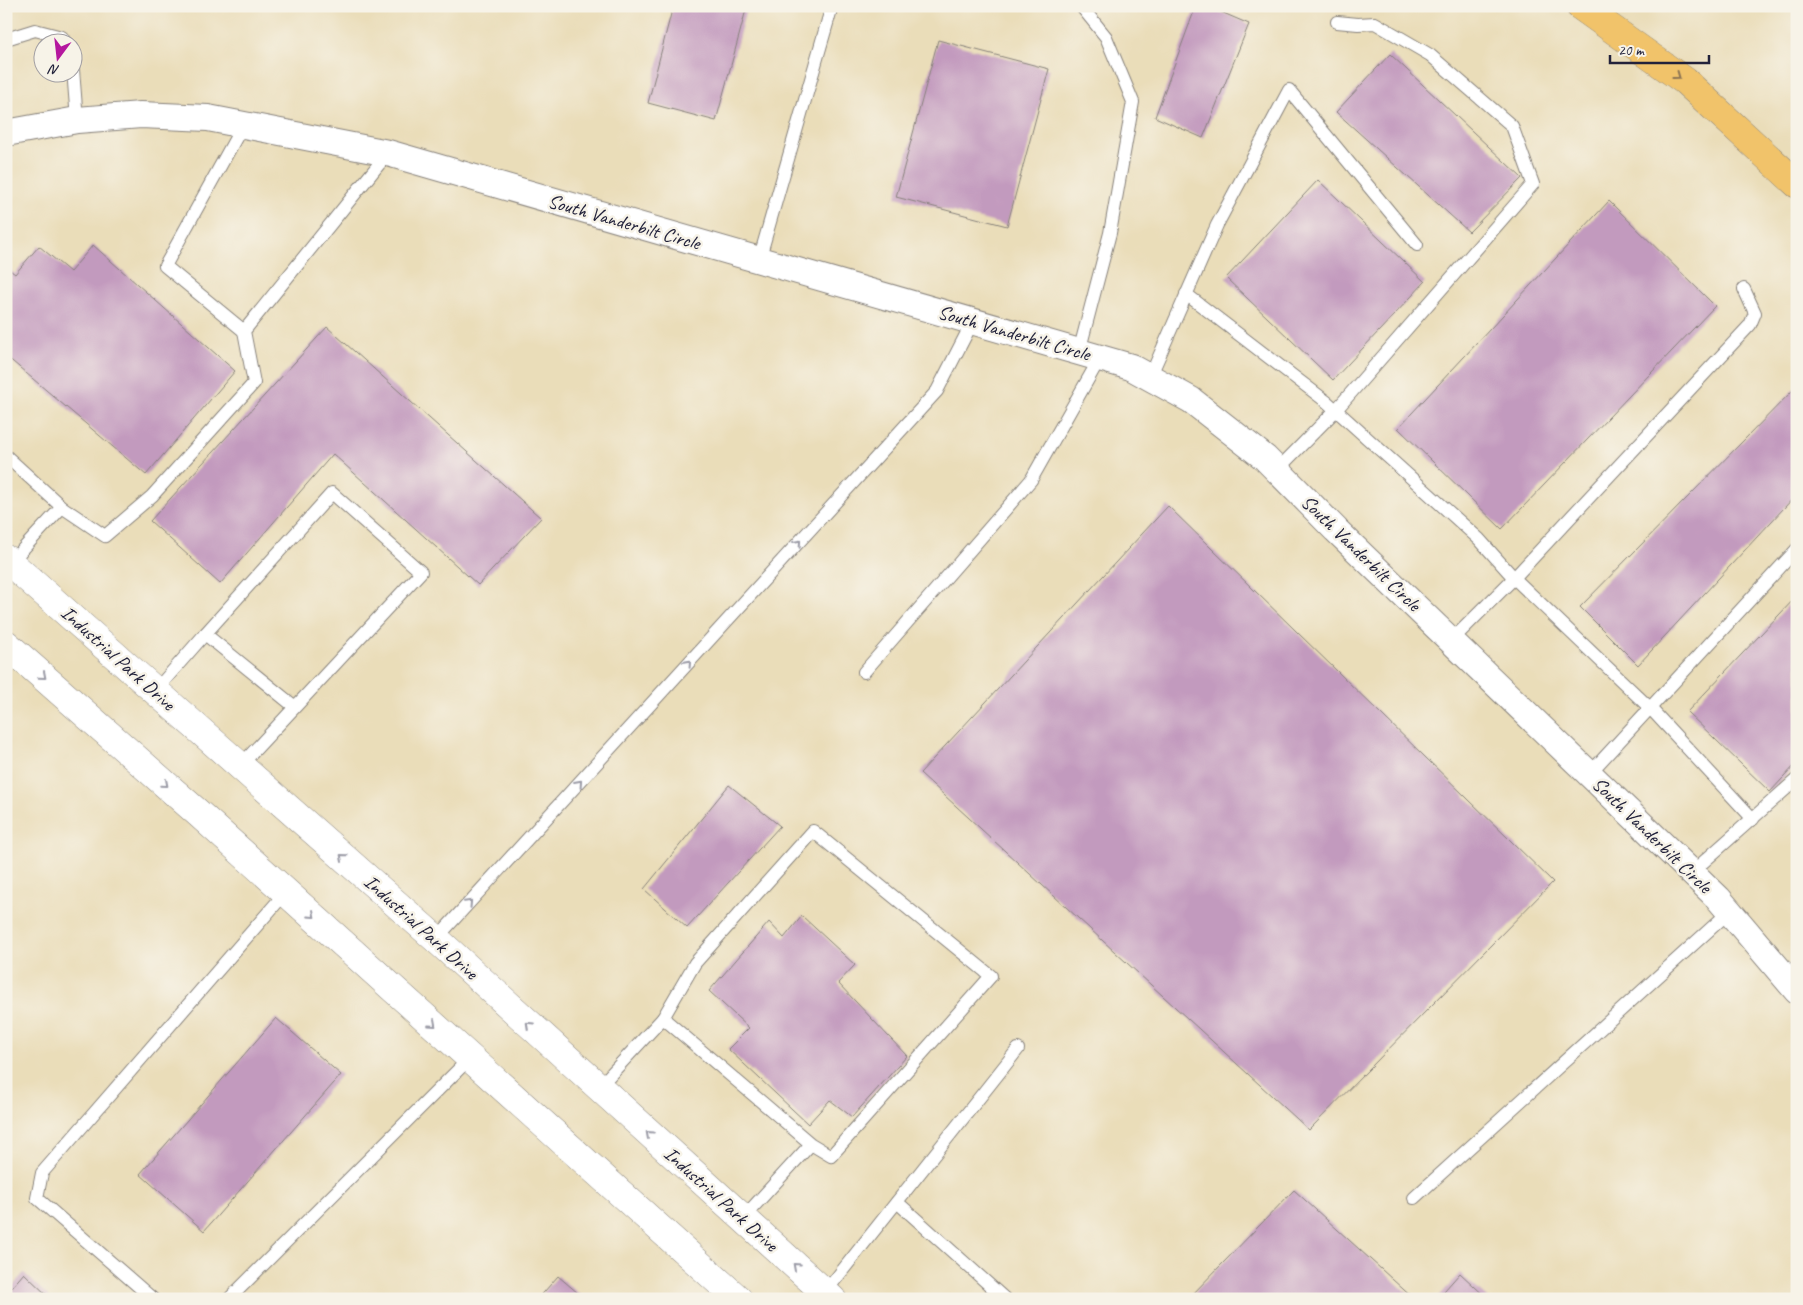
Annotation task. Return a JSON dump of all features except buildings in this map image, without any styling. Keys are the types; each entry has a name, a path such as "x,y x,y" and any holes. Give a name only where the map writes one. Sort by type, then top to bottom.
{"highway":[{"path":"1580,6 1685,82 1797,184"}],"street":[{"name":"South Vanderbilt Circle","path":"6,134 77,120 141,116 208,118 388,153 1131,367 1191,400 1265,458 1451,641 1692,873 1729,912 1797,991"},
{"name":"Industrial Park Drive","path":"8,563 436,939 743,1218 825,1297"},
{"path":"6,644 286,892 738,1299"}],"lane":[{"path":"759,260 832,6"},
{"path":"864,672 1031,480 1089,355 1133,102 1106,36 1081,6"},
{"path":"1277,470 1336,410 1533,184 1512,126 1430,55 1375,23 1337,22"},
{"path":"6,39 35,30 43,32"},
{"path":"74,82 77,120"},
{"path":"1150,377 1217,224 1290,90 1417,245"},
{"path":"6,456 62,507 104,536 152,496 254,383 244,331 165,266 242,124"},
{"path":"244,331 388,153"},
{"path":"1451,641 1514,578 1750,326 1755,313 1744,289"},
{"path":"1186,294 1336,410 1479,539 1514,578 1651,709 1753,819"},
{"path":"436,939 937,392 973,321"},
{"path":"155,691 332,493 421,572 240,766"},
{"path":"8,563 62,507"},
{"path":"1589,774 1797,549"},
{"path":"205,634 295,707"},
{"path":"1692,873 1797,779"},
{"path":"598,1088 663,1018 695,963 813,831 992,976 831,1156 811,1144 663,1018"},
{"path":"153,1299 37,1198 42,1173 286,892"},
{"path":"1414,1198 1729,912"},
{"path":"825,1297 897,1202 1018,1049"},
{"path":"229,1299 470,1058"},
{"path":"743,1218 811,1144"},
{"path":"897,1202 1005,1299"}]}
